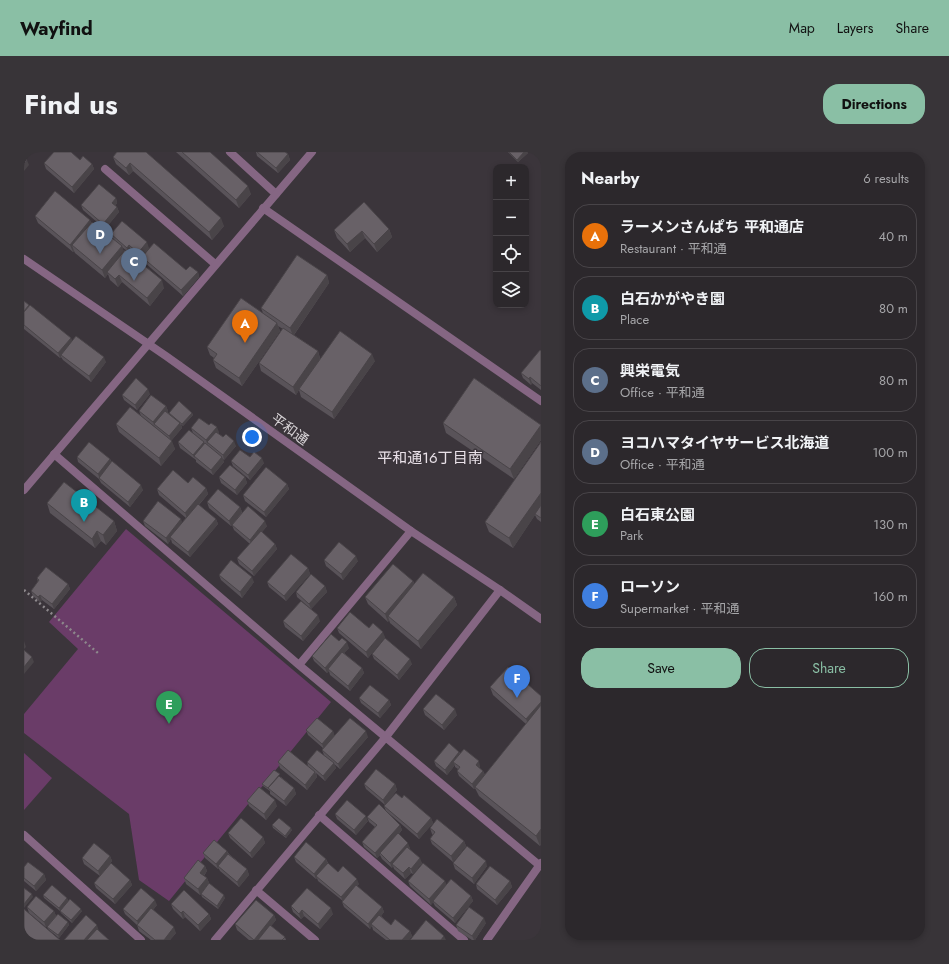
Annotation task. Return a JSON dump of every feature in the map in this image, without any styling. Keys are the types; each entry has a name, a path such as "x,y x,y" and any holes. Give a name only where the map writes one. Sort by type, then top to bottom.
{"street":[{"path":"230,152 276,194"},
{"path":"24,490 312,152"},
{"path":"105,168 215,264"},
{"path":"263,208 541,401"},
{"name":"平和通","path":"24,259 148,344 411,532 500,590 541,619"},
{"path":"54,454 299,666 540,864 487,940"},
{"path":"299,666 411,532"},
{"path":"215,940 385,738 500,590"},
{"path":"319,816 464,940"},
{"path":"24,835 141,940"},
{"path":"256,890 315,940"}],"path":[{"path":"24,590 98,653"}],"shaded area":[{"path":"126,529 331,702 169,901 139,880 129,814 24,733 24,714 78,649 49,622"},
{"path":"24,753 52,778 24,810"}],"building":[{"path":"54,152 71,152 80,160 83,156 92,164 72,187 44,163"},
{"path":"117,152 146,152 221,218 209,232 130,163 126,168 113,157"},
{"path":"182,152 210,152 248,186 236,200"},
{"path":"257,152 285,152 288,154 276,168"},
{"path":"509,152 524,152 517,160"},
{"path":"99,184 116,198 112,203 117,207 103,224 81,205"},
{"path":"55,191 90,220 70,245 35,216"},
{"path":"364,202 389,229 374,244 362,231 347,244 334,230"},
{"path":"122,221 147,242 138,253 129,245 127,248 111,234"},
{"path":"92,222 122,246 102,270 72,245"},
{"path":"154,243 186,270 190,266 198,272 181,290 142,257"},
{"path":"125,250 162,280 147,298 119,275 115,279 107,272"},
{"path":"297,255 327,275 290,328 261,308"},
{"path":"241,298 277,323 239,378 213,360 217,354 207,347"},
{"path":"24,301 29,305 24,311"},
{"path":"30,305 71,338 58,353 24,325 24,312"},
{"path":"283,328 318,351 293,387 259,363"},
{"path":"340,331 372,354 332,412 299,389"},
{"path":"76,336 104,357 89,376 61,355"},
{"path":"540,350 541,386 530,377 529,379 521,373"},
{"path":"136,378 148,389 135,405 122,395"},
{"path":"474,378 541,425 510,469 443,423"},
{"path":"151,395 166,406 153,422 139,411"},
{"path":"179,401 192,413 182,424 169,413"},
{"path":"130,407 172,441 159,458 116,424"},
{"path":"165,411 180,423 169,436 154,424"},
{"path":"199,418 209,425 211,423 217,427 206,440 191,428"},
{"path":"189,430 204,442 193,455 178,442"},
{"path":"216,432 223,437 226,434 234,441 223,455 207,442"},
{"path":"89,442 110,459 98,474 77,457"},
{"path":"541,442 541,493 509,538 485,522"},
{"path":"205,443 222,457 211,470 194,456"},
{"path":"240,450 250,457 254,452 262,458 248,475 231,461"},
{"path":"112,461 141,485 128,502 99,478"},
{"path":"230,465 245,477 235,490 219,477"},
{"path":"266,467 287,484 264,512 243,495"},
{"path":"173,470 188,483 193,477 206,488 185,513 157,489"},
{"path":"64,482 114,521 103,535 97,531 92,539 47,503"},
{"path":"218,489 240,507 229,521 207,502"},
{"path":"158,501 181,519 166,538 143,521"},
{"path":"198,504 216,519 188,552 170,537"},
{"path":"541,505 541,518 535,514"},
{"path":"248,506 265,521 250,540 232,525"},
{"path":"261,531 275,544 252,571 237,558"},
{"path":"339,542 356,556 341,574 324,560"},
{"path":"291,554 308,568 284,596 267,582"},
{"path":"231,560 252,577 240,592 219,575"},
{"path":"393,564 413,581 385,614 365,597"},
{"path":"46,567 68,584 52,604 40,595 38,597 31,591 39,580 37,578"},
{"path":"423,573 454,597 418,641 388,616"},
{"path":"311,574 325,586 309,604 296,592"},
{"path":"301,601 318,615 301,636 283,621"},
{"path":"350,612 369,628 373,623 383,632 366,652 337,628"},
{"path":"331,634 339,641 342,638 347,642 325,668 312,656"},
{"path":"385,638 410,659 397,675 372,654"},
{"path":"24,650 32,657 24,667"},
{"path":"342,652 362,668 348,686 328,669"},
{"path":"508,667 541,696 541,702 526,719 490,687"},
{"path":"370,685 389,700 378,713 359,698"},
{"path":"436,694 455,709 442,725 423,709"},
{"path":"541,705 541,829 536,836 475,787"},
{"path":"317,718 333,731 322,744 306,730"},
{"path":"350,718 366,731 338,764 322,750"},
{"path":"449,743 459,752 445,770 434,761"},
{"path":"464,749 479,761 476,765 483,771 472,784 457,771 460,767 453,762"},
{"path":"288,750 315,772 305,785 278,762"},
{"path":"317,750 334,763 323,776 307,762"},
{"path":"376,769 395,784 383,800 364,784"},
{"path":"274,770 280,774 268,788 262,784"},
{"path":"279,776 294,788 284,801 268,788"},
{"path":"259,787 275,800 264,814 247,801"},
{"path":"396,793 402,798 404,795 431,818 417,834 384,806"},
{"path":"347,800 366,816 354,830 335,814"},
{"path":"379,804 400,825 375,853 362,842 377,825 367,817"},
{"path":"241,818 263,837 250,853 228,833"},
{"path":"279,818 291,828 285,836 272,825"},
{"path":"437,819 464,841 451,856 430,839 435,832 430,828"},
{"path":"398,833 408,843 390,863 380,853"},
{"path":"214,840 227,851 216,864 203,853"},
{"path":"306,842 326,859 314,874 294,857"},
{"path":"94,843 110,856 98,871 82,858"},
{"path":"467,846 486,861 472,878 453,863"},
{"path":"407,847 420,858 411,869 409,867 403,873 392,864"},
{"path":"228,854 247,869 237,882 218,866"},
{"path":"198,860 205,866 200,873 207,878 198,889 184,878"},
{"path":"28,862 44,874 34,886 24,878 24,867"},
{"path":"111,863 130,880 113,899 94,883"},
{"path":"328,863 338,872 343,866 357,879 341,897 316,876"},
{"path":"423,863 445,881 429,899 408,881"},
{"path":"490,866 510,881 495,900 476,884"},
{"path":"451,879 471,896 453,918 433,901"},
{"path":"209,883 224,895 217,906 201,894"},
{"path":"52,885 67,898 59,908 43,895"},
{"path":"356,885 382,907 368,924 342,902"},
{"path":"24,888 32,894 24,904"},
{"path":"141,888 155,900 137,921 123,909"},
{"path":"307,888 331,908 318,924 302,910 299,914 291,906"},
{"path":"184,890 209,914 198,925 183,911 181,913 171,904"},
{"path":"36,896 54,911 44,922 27,907"},
{"path":"70,899 81,909 71,920 60,911"},
{"path":"256,900 274,915 254,940 235,924"},
{"path":"469,907 484,918 472,936 456,925"},
{"path":"151,908 174,927 164,940 155,940 137,925"},
{"path":"24,909 60,940 24,940"},
{"path":"58,914 68,922 58,935 47,927"},
{"path":"86,915 97,925 84,940 64,940"},
{"path":"379,915 391,925 395,919 410,931 402,940 390,940 371,924"},
{"path":"426,920 444,936 441,940 410,940"},
{"path":"270,925 285,937 282,940 258,940"},
{"path":"97,929 109,940 87,940"}],"place":[{"name":"ヨコハマタイヤサービス北海道","path":"100,254"},
{"name":"興栄電気","path":"134,281"},
{"name":"ラーメンさんぱち 平和通店","path":"245,343"},
{"name":"白石かがやき園","path":"84,522"},
{"name":"ローソン","path":"517,698"},
{"name":"白石東公園","path":"169,724"}],"district":[{"name":"平和通16丁目南","path":"430,458"}]}
